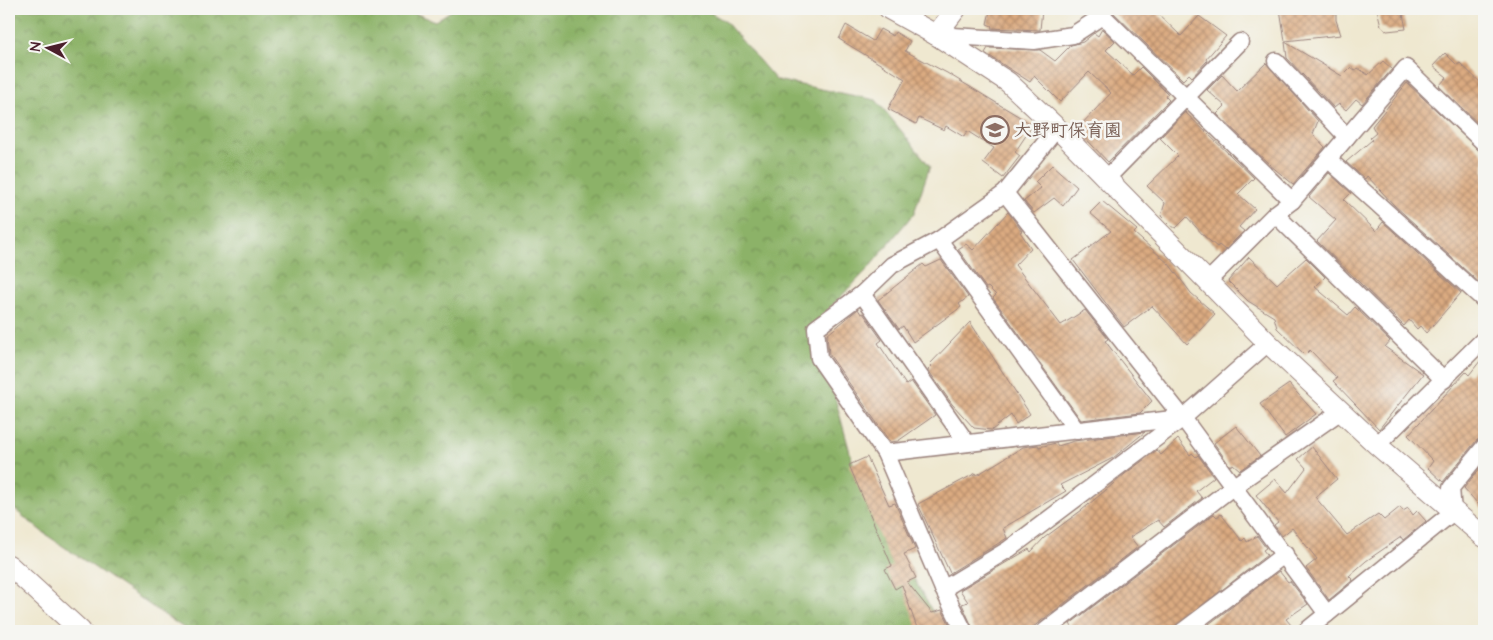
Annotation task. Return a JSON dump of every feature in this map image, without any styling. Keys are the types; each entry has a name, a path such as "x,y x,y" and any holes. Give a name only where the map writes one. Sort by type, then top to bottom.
{"street":[{"path":"889,9 936,35 1008,82 1107,178 1268,343 1377,445 1484,537"},
{"path":"936,35 956,9"},
{"path":"936,35 1034,41 1073,35 1099,18 1106,18 1161,71 1185,98 1292,201"},
{"path":"1107,178 1240,42"},
{"path":"1276,61 1348,137"},
{"path":"1208,281 1275,214 1292,201 1406,68 1484,143"},
{"path":"964,631 943,589 885,453 819,358 816,328 862,294 892,265 939,240 1005,193 1057,128"},
{"path":"1328,159 1484,300"},
{"path":"1005,193 1183,418 1285,554 1327,614"},
{"path":"1275,214 1444,380"},
{"path":"939,240 1077,431"},
{"path":"862,294 967,443"},
{"path":"1377,445 1484,339"},
{"path":"943,589 1009,549 1183,418 1268,343"},
{"path":"1045,631 1234,486 1341,411"},
{"path":"885,453 1183,418"},
{"path":"1453,512 1451,488 1484,447"},
{"path":"1306,631 1453,512"},
{"path":"1183,631 1285,554"},
{"path":"9,565 81,631"}],"green space":[{"path":"9,9 288,9 297,13 356,9 404,9 435,21 454,9 704,9 725,21 776,80 876,100 930,166 914,213 867,270 821,317 825,361 857,478 935,616 941,631 188,631 45,534 9,505"}],"building":[{"path":"993,9 1042,9 1040,30 991,28 992,26 987,24 990,11"},
{"path":"1113,9 1138,9 1150,12 1153,9 1181,36 1199,16 1226,36 1192,77 1189,74 1183,80 1112,11"},
{"path":"1280,9 1336,9 1336,20 1341,35 1285,41"},
{"path":"1377,9 1402,9 1406,29 1387,31 1381,26"},
{"path":"846,25 873,41 880,29 893,36 895,32 910,41 905,51 947,73 1033,125 1015,152 1020,156 1003,178 983,163 994,148 967,131 964,137 946,126 944,130 919,118 916,124 888,109 905,79 839,39"},
{"path":"1102,29 1115,41 1106,50 1133,75 1141,67 1168,94 1165,96 1169,100 1108,162 1077,129 1111,93 1089,72 1060,102 1034,76 1030,82 985,53 988,48 1040,50 1055,61 1071,45 1083,42 1094,33 1098,36"},
{"path":"1285,42 1342,76 1351,67 1355,70 1358,68 1368,75 1383,61 1392,69 1362,104 1356,99 1346,110 1339,104 1334,108 1287,58"},
{"path":"1445,53 1457,65 1460,63 1484,86 1484,129 1439,86 1447,77 1433,66"},
{"path":"1266,63 1318,121 1313,134 1325,147 1293,184 1270,165 1217,114 1225,106 1207,90 1222,75 1237,91"},
{"path":"1407,83 1484,155 1484,287 1394,205 1367,176 1365,179 1346,162 1372,140 1370,138 1376,133 1372,126"},
{"path":"1185,112 1254,178 1238,194 1255,209 1239,227 1244,231 1225,250 1219,245 1217,247 1204,236 1187,217 1176,228 1171,226 1161,216 1165,203 1147,186 1178,156 1160,138"},
{"path":"1052,165 1077,187 1063,206 1054,198 1034,213 1024,201 1041,188 1035,182"},
{"path":"1329,173 1351,193 1344,200 1376,231 1383,222 1461,293 1426,333 1420,326 1417,329 1409,320 1404,326 1317,241 1336,220 1309,197"},
{"path":"1102,201 1137,230 1134,233 1169,264 1191,293 1215,314 1187,344 1152,306 1124,327 1073,260 1111,231 1090,213"},
{"path":"1008,212 1022,231 1020,232 1031,248 1015,265 1061,325 1085,310 1108,339 1105,341 1152,401 1140,413 1081,420 993,298 996,295 988,287 986,288 958,249 966,244 973,250"},
{"path":"1249,257 1277,284 1306,258 1325,277 1315,287 1348,315 1355,307 1390,341 1385,347 1423,374 1379,429 1333,381 1337,378 1310,350 1305,355 1277,328 1274,317 1248,301 1228,281"},
{"path":"941,260 968,297 959,304 961,307 913,342 903,326 899,329 878,300 923,264 926,267"},
{"path":"858,309 861,314 863,313 882,340 878,343 906,385 911,381 935,415 898,441 890,442 829,354 827,335"},
{"path":"970,322 1030,414 1016,424 1011,415 992,430 974,428 952,404 928,370 932,366 930,364"},
{"path":"1484,356 1484,435 1476,441 1443,482 1428,468 1433,461 1408,435 1466,372 1469,375"},
{"path":"1289,384 1316,414 1285,437 1260,404"},
{"path":"1236,426 1260,456 1240,470 1233,464 1230,466 1214,443"},
{"path":"1145,432 1113,458 1060,485 1066,491 1003,528 1007,538 950,573 918,504 976,473 977,475 1023,447 1038,445 1039,447 1056,443 1058,446 1074,441"},
{"path":"1178,439 1190,455 1192,453 1196,457 1198,455 1214,477 1196,491 1202,498 1164,527 1158,520 1130,537 1138,547 1028,631 974,631 962,604 968,602 960,590 1029,549 1031,552 1044,538 1082,510 1125,474 1157,450 1161,455"},
{"path":"1312,447 1337,479 1315,497 1347,535 1378,514 1384,520 1400,507 1403,511 1408,508 1413,515 1417,511 1426,521 1403,540 1401,537 1366,561 1349,576 1353,580 1329,600 1306,568 1317,559 1292,528 1282,536 1274,525 1278,522 1256,495 1275,479 1287,493 1306,468 1298,459"},
{"path":"867,457 889,505 895,503 915,549 904,554 916,578 907,582 932,613 942,610 953,631 918,631 902,585 895,589 885,569 892,566 849,465"},
{"path":"1481,467 1484,470 1484,511 1464,488"},
{"path":"1214,514 1217,517 1221,514 1242,541 1245,538 1247,542 1257,536 1266,548 1263,550 1267,555 1169,631 1075,631 1070,624"},
{"path":"1279,571 1288,582 1290,581 1308,604 1286,619 1296,631 1215,631 1209,624"}],"place":[{"name":"大野町保育園","path":"995,130"}]}
